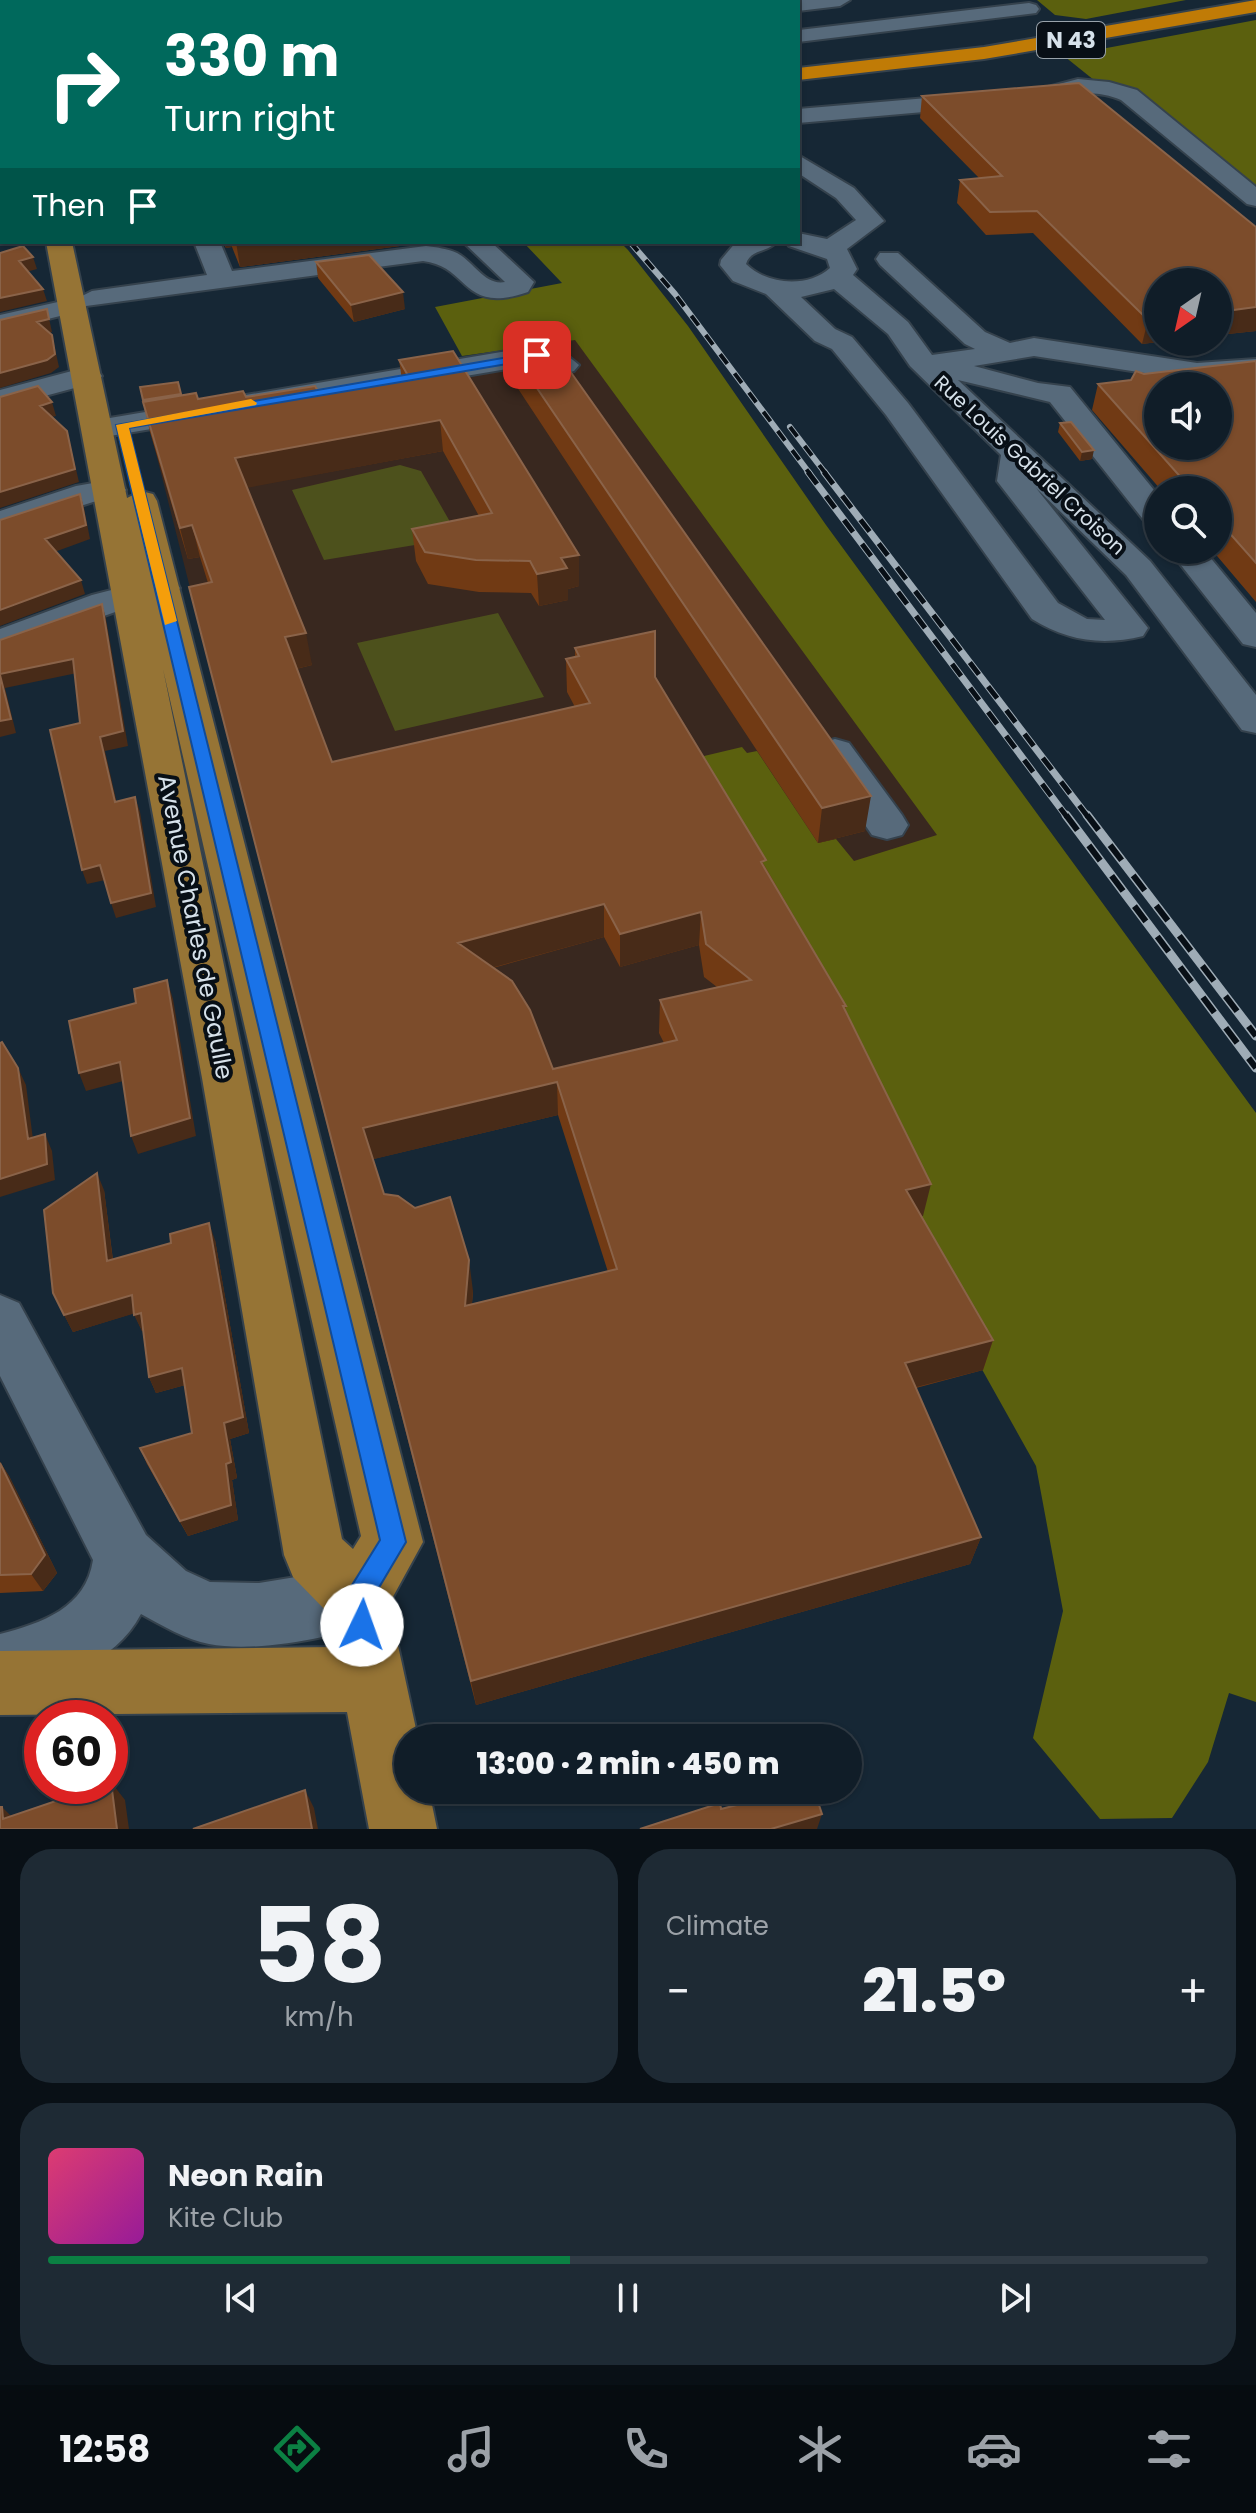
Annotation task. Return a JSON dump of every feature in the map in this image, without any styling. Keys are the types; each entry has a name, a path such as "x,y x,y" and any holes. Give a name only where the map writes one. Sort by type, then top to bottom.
{"highway":[{"name":"N 43","path":"800,74 1082,27 1212,0"},
{"name":"N 43","path":"800,41 882,60 1115,33 1256,6"}],"main road":[{"name":"Avenue Charles de Gaulle","path":"48,244 83,302 146,591 226,1078 315,1555 357,1598 393,1542 277,1065 146,591 110,490 110,427 87,376 83,302 86,254 81,244"},
{"path":"226,1078 277,1065"},
{"path":"357,1598 403,1829"},
{"path":"0,1683 372,1679"}],"street":[{"path":"800,5 840,0"},
{"path":"800,16 934,0"},
{"path":"800,41 1040,19 1022,4"},
{"path":"800,95 953,84"},
{"path":"800,116 1048,94 1062,86 1118,91 1129,95 1256,199"},
{"path":"800,163 845,193 871,221 810,238"},
{"path":"746,245 734,257 733,265 738,273 788,287 840,276 844,262 810,238"},
{"path":"208,244 223,281"},
{"path":"0,323 83,302 423,253 437,248 480,288 498,291 518,286 521,282 478,244"},
{"path":"889,259 975,338 1007,353"},
{"name":"Rue Louis Gabriel Croison","path":"840,276 844,284 898,328 920,360 1138,568 1256,721"},
{"path":"788,287 825,335 842,343 879,387 1045,611 1073,629 1094,632 1179,620"},
{"name":"Rue Louis Gabriel Croison","path":"788,287 920,360"},
{"path":"920,360 1007,353 1034,347 1197,372 1256,368"},
{"path":"110,427 537,355 563,363 581,389"},
{"path":"920,360 1037,392 1059,393 1144,380"},
{"path":"0,399 87,376"},
{"path":"1059,393 1144,499"},
{"path":"1017,453 1013,481 1130,628"},
{"path":"0,522 88,493 110,490"},
{"path":"1197,564 1256,636"},
{"path":"0,642 146,591"},
{"path":"815,723 887,825"},
{"path":"0,1320 124,1557 164,1593 208,1613 259,1614 357,1598"},
{"path":"0,1666 60,1645 91,1626 118,1595 124,1557"}],"shaded area":[{"path":"1037,0 1186,0 1086,19 1055,15"},
{"path":"1256,20 1256,195 1231,190 1064,56"},
{"path":"525,244 622,244 628,250 688,326 826,525 1256,1113 1256,1702 1229,1693 1208,1762 1172,1818 1100,1819 1033,1738 1063,1611 1036,1466 904,1230 923,1215 683,761 742,747 747,753 757,751 818,843 836,839 854,861 937,835 575,340 462,356 435,307 562,283"},
{"path":"652,326 994,853 779,1019 539,1074 399,1040 310,1062 146,414"}],"green space":[{"path":"400,465 421,471 449,520 450,529 433,542 324,560 292,490"},
{"path":"498,613 544,697 395,731 357,643"}],"building":[{"path":"1079,83 1256,227 1256,307 1232,310 1232,268 1144,268 1144,316 1037,211 990,212 960,180 1002,176 922,96"},
{"path":"23,246 33,257 19,261 43,289 0,298 0,253"},
{"path":"369,255 403,292 351,305 316,262"},
{"path":"47,309 49,319 37,322 52,335 55,354 47,360 0,373 0,320"},
{"path":"534,336 548,340 871,796 822,808 505,341"},
{"path":"453,351 579,555 561,558 567,568 537,574 530,561 476,560 425,552 412,529 492,513 440,420 235,458 306,633 285,637 332,762 590,703 566,659 579,656 575,648 655,631 655,677 766,860 761,862 846,1006 843,1006 931,1184 906,1190 993,1340 905,1363 981,1537 471,1681 189,587 212,582 192,525 180,528 143,402 196,393 198,399 243,391 246,397 315,386 319,393 410,379 399,360","holes":["604,904 620,934 701,912 706,944 751,980 660,1000 677,1040 553,1069 530,1010 512,981 458,943","557,1082 617,1269 465,1306 469,1260 450,1197 415,1208 398,1196 384,1194 363,1128"]},
{"path":"1256,361 1256,563 1232,536 1232,476 1180,476 1165,460 1232,460 1232,372 1161,372"},
{"path":"1136,371 1144,374 1144,436 1098,384 1131,380"},
{"path":"178,382 181,394 143,400 140,387"},
{"path":"38,386 52,402 40,406 67,431 75,469 0,492 0,397"},
{"path":"1071,422 1094,450 1082,452 1060,423"},
{"path":"80,494 86,525 45,539 81,580 0,610 0,520"},
{"path":"102,604 123,731 100,737 115,802 135,797 151,893 111,903 100,865 82,870 50,730 80,723 73,659 0,674 0,640"},
{"path":"0,675 11,719 0,721"},
{"path":"167,980 190,1118 131,1136 120,1062 79,1073 69,1021 136,1003 134,989"},
{"path":"0,1043 18,1068 28,1139 45,1134 47,1164 0,1179"},
{"path":"97,1173 107,1261 171,1243 170,1234 209,1223 243,1417 224,1423 231,1462 226,1464 231,1505 180,1521 140,1448 192,1433 182,1368 149,1377 141,1313 134,1315 132,1295 64,1315 53,1293 44,1210"},
{"path":"0,1463 45,1555 31,1574 0,1575"},
{"path":"305,1790 312,1829 193,1829"},
{"path":"47,1804 114,1804 117,1829 0,1829 0,1807 3,1819"},
{"path":"717,1804 720,1804 721,1809 741,1804 819,1804 822,1814 771,1829 640,1829"}],"railway":[{"path":"632,244 675,294 810,474"},
{"path":"790,427 826,474"},
{"path":"808,472 1067,817"},
{"path":"824,472 1088,817"},
{"path":"1066,815 1256,1068"},
{"path":"1087,815 1256,1036"}],"slow traffic":[{"path":"170,621 122,425 251,403"}],"route":[{"path":"362,1625 357,1598 393,1542 122,425 537,355"}]}
